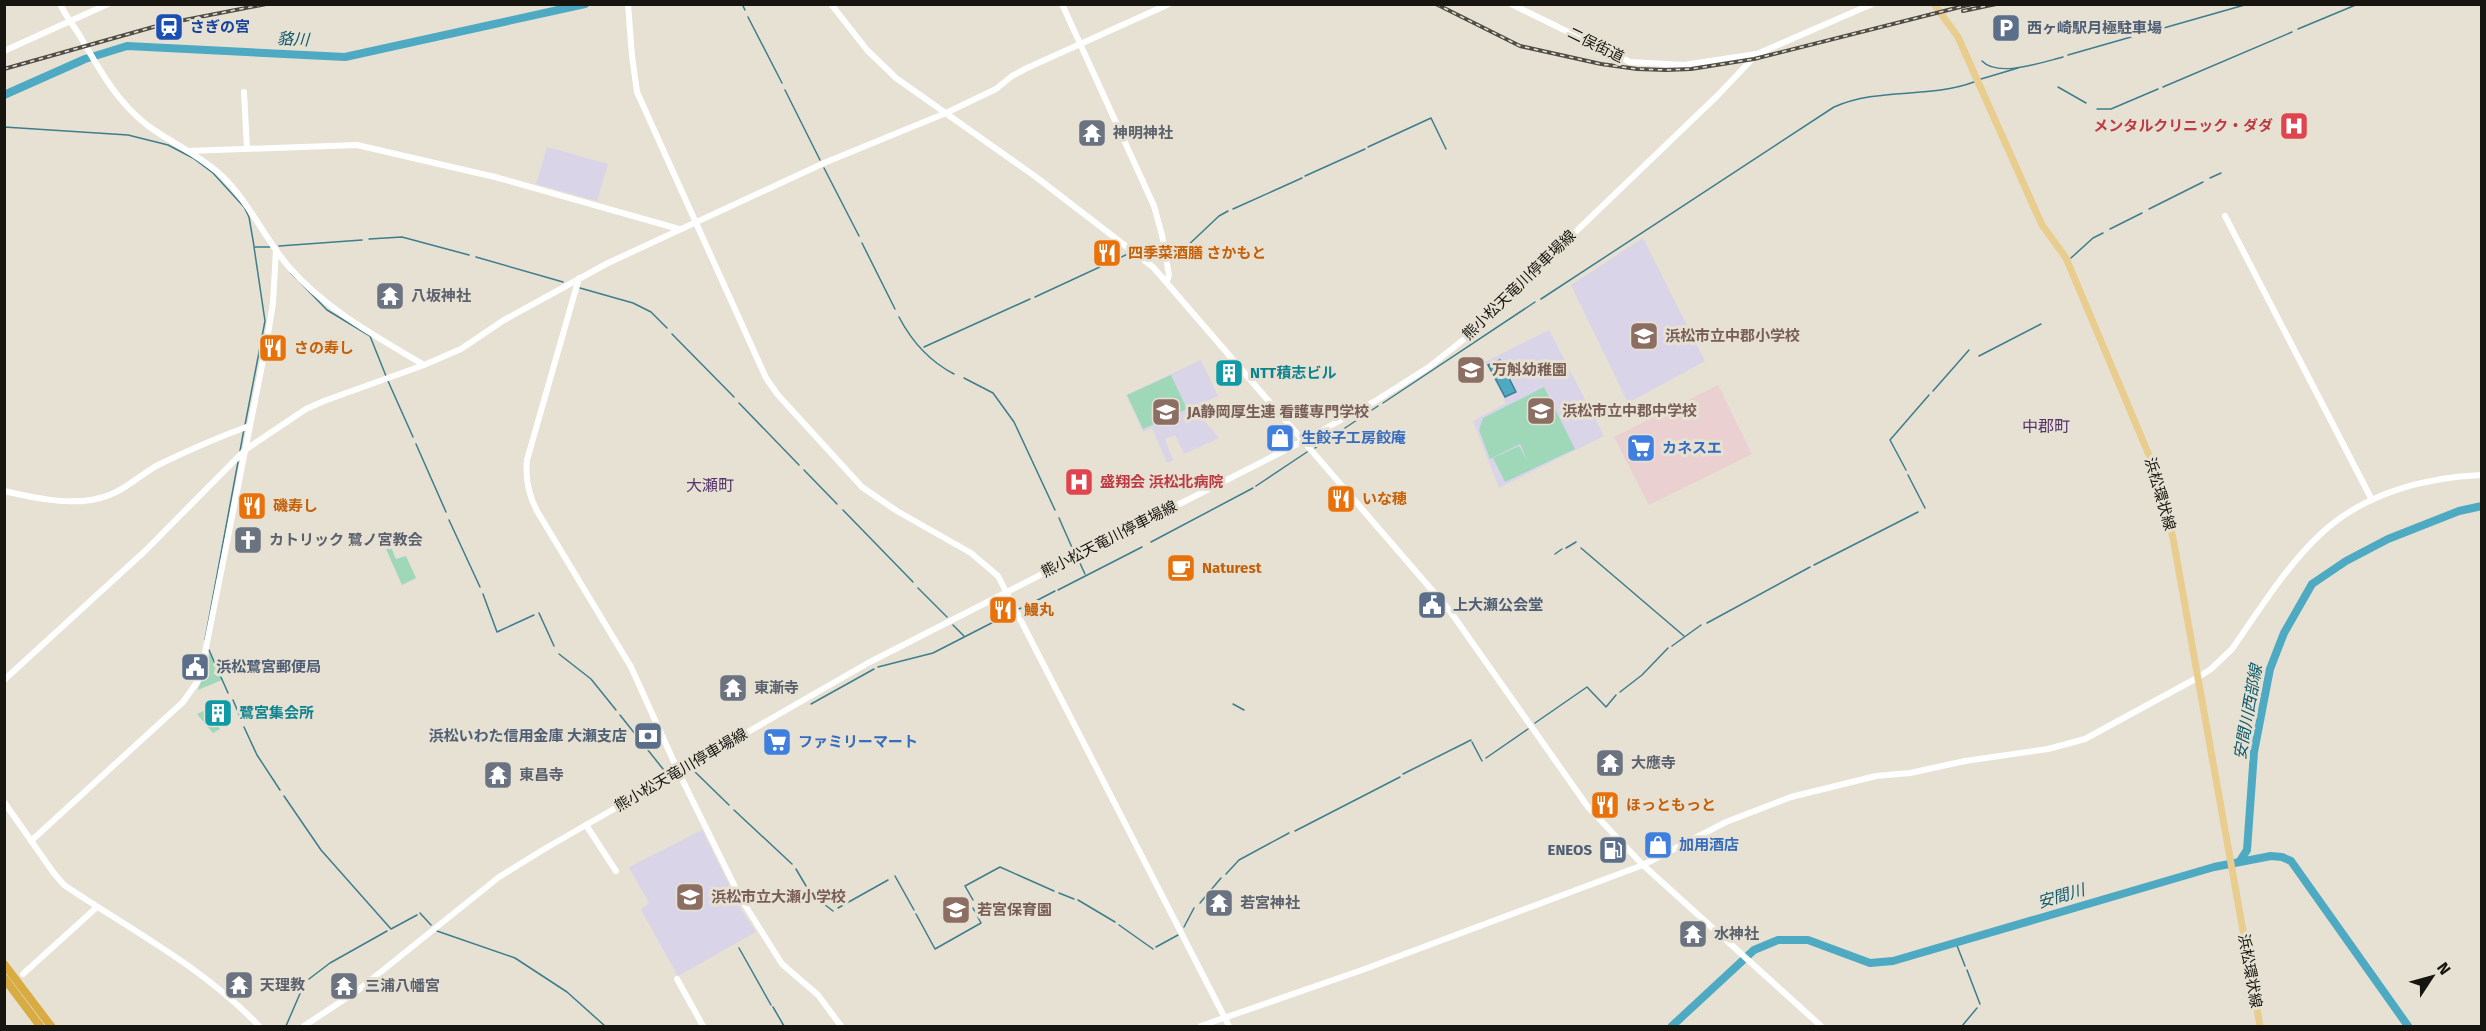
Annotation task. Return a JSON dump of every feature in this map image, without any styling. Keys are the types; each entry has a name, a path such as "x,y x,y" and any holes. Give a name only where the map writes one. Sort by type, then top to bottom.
{"highway":[{"path":"4,964 51,1026"},
{"path":"4,978 40,1026"}],"main road":[{"name":"浜松環状線","path":"1934,4 1958,37 2042,225 2066,258 2154,467 2173,538 2260,1026"}],"street":[{"path":"60,4 93,60 124,105 147,125 214,168 242,197 276,250 298,278 348,319 424,365"},
{"path":"4,51 108,4"},
{"path":"628,4 637,92 766,378 778,395 862,487 897,511 971,553 998,576 1229,1026"},
{"path":"831,4 867,50 896,78 1036,177 1153,267 1167,281 1450,611 1588,807 1643,865 1821,1026"},
{"path":"1062,4 1154,206 1162,235 1167,281"},
{"path":"4,680 123,573 244,452 306,409 324,400 387,379 461,349 504,320 579,278 824,163 946,113 996,89 1011,76 1027,68 1169,4"},
{"name":"二俣街道","path":"1511,4 1630,62 1684,64 1757,54"},
{"name":"熊小松天竜川停車場線","path":"304,1026 357,991 499,877 586,825 868,663 1303,441 1398,388 1463,340 1724,89 1757,54 1872,4"},
{"path":"244,92 247,149"},
{"path":"188,151 357,145 495,177 680,229"},
{"path":"2225,216 2373,500"},
{"path":"31,841 183,702 200,678 244,452 247,426 273,303 276,250"},
{"path":"579,278 527,460 528,490 542,520 631,667 740,897 782,964 818,995 841,1026"},
{"path":"4,491 30,498 74,501 100,499 160,464 247,426"},
{"path":"1201,1026 1362,970 1643,865 1726,822 1791,797 1876,776 1910,773 1965,760 2048,749 2085,739 2197,678 2216,665 2232,649 2313,541 2340,518 2373,500 2433,479 2481,475"},
{"path":"4,802 64,885 203,976 259,1026"},
{"path":"586,825 616,872"},
{"path":"23,974 97,907"},
{"path":"677,979 703,1026"}],"shaded area":[{"path":"547,147 608,164 597,201 536,184"},
{"name":"浜松市立中郡小学校","path":"1643,238 1705,361 1628,403 1571,285"},
{"name":"浜松市立中郡中学校","path":"1549,330 1604,436 1499,488 1473,421 1506,403 1485,362"},
{"name":"JA静岡厚生連 看護専門学校","path":"1201,360 1218,396 1196,406 1201,417 1219,438 1184,454 1175,435 1165,439 1173,460 1167,463 1152,428 1143,432 1126,395"},
{"path":"1718,385 1752,454 1649,505 1614,437"},
{"name":"浜松市立大瀬小学校","path":"702,830 742,911 756,932 678,976 641,910 649,903 629,867"}],"green space":[{"path":"1171,375 1187,409 1143,429 1127,395"},
{"path":"1544,387 1575,449 1505,482 1493,458 1519,446 1528,462 1520,444 1490,459 1479,430 1483,418"},
{"path":"391,547 396,559 406,556 416,578 402,585 386,549"},
{"path":"210,653 222,680 198,690"},
{"path":"208,709 220,729 213,733 197,714"}],"water":[{"path":"1500,360 1516,392 1505,397 1488,365"}],"waterway":[{"name":"貉川","path":"4,95 85,59 127,46 345,57 585,4"},
{"path":"742,4 745,10"},
{"path":"2139,35 2248,4"},
{"path":"2298,29 2358,4"},
{"path":"748,17 782,83"},
{"path":"2163,87 2292,32"},
{"path":"2068,55 2131,37"},
{"path":"1982,61 1989,66 2009,69 2063,57"},
{"path":"1981,79 2018,68"},
{"path":"1541,299 1834,107 1868,97 1939,90 1974,82"},
{"path":"2058,87 2086,103"},
{"path":"2097,109 2111,109 2158,89"},
{"path":"785,90 820,160"},
{"path":"1368,147 1431,118 1446,149"},
{"path":"4,127 128,135 168,145 193,158 213,173 244,207 249,217 254,246"},
{"path":"1305,176 1365,149"},
{"path":"824,168 859,236"},
{"path":"2210,178 2221,173"},
{"path":"1233,209 1302,178"},
{"path":"2149,209 2203,182"},
{"path":"1169,251 1183,250 1219,216 1228,211"},
{"path":"2110,229 2142,213"},
{"path":"2071,258 2093,238 2103,233"},
{"path":"369,239 402,237 469,255"},
{"path":"279,246 362,240"},
{"path":"862,243 895,309"},
{"path":"245,425 265,321 254,247 270,247"},
{"path":"1144,253 1161,252"},
{"path":"1035,297 1130,253"},
{"path":"476,257 563,282"},
{"path":"291,273 327,310 370,336 386,376"},
{"path":"580,288 633,303 651,312 667,328"},
{"path":"924,347 1030,299"},
{"path":"1383,403 1535,302"},
{"path":"899,317 922,350 954,374"},
{"path":"1979,356 2041,324"},
{"path":"672,334 734,397"},
{"path":"1933,391 1969,350"},
{"path":"964,378 993,393 1014,422 1055,510"},
{"path":"388,381 413,437"},
{"path":"1906,470 1890,440 1929,395"},
{"path":"739,403 799,465"},
{"path":"1315,448 1378,406"},
{"path":"240,451 244,429"},
{"path":"416,444 446,512"},
{"path":"1256,486 1307,452"},
{"path":"205,640 238,462"},
{"path":"804,470 837,504"},
{"path":"1908,475 1925,508"},
{"path":"1151,542 1253,488"},
{"name":"安間川西部線","path":"2240,861 2247,850 2254,752 2270,669 2284,633 2312,584 2346,561 2388,539 2459,511 2482,506"},
{"path":"843,510 913,582"},
{"path":"1814,565 1918,512"},
{"path":"1059,518 1074,552"},
{"path":"449,520 480,587"},
{"path":"1566,548 1576,542"},
{"path":"1058,590 1142,547"},
{"path":"1581,548 1684,636"},
{"path":"1555,554 1562,549"},
{"path":"1078,559 1085,574"},
{"path":"1707,623 1810,567"},
{"path":"918,588 947,617"},
{"path":"1032,603 1055,591"},
{"path":"483,594 497,632 534,615"},
{"path":"1019,609 1029,604"},
{"path":"878,667 933,653 1013,612"},
{"path":"539,613 554,646"},
{"path":"953,625 964,636"},
{"path":"1672,646 1701,625"},
{"path":"1620,692 1642,675 1668,648"},
{"path":"209,650 228,693"},
{"path":"559,654 591,679 616,710"},
{"path":"811,704 874,669"},
{"path":"1535,723 1587,687 1606,707 1616,695"},
{"path":"233,700 241,719"},
{"path":"1233,704 1244,710"},
{"path":"620,715 667,774"},
{"path":"244,727 257,755 280,790"},
{"path":"1486,758 1528,729"},
{"path":"1403,774 1471,740"},
{"path":"1472,742 1482,761"},
{"path":"692,769 729,805"},
{"path":"1295,831 1400,777"},
{"path":"284,796 321,850 391,929 417,915"},
{"path":"734,810 792,864"},
{"path":"1226,874 1239,860 1289,833"},
{"name":"安間川","path":"1672,1026 1754,950 1778,940 1808,940 1870,963 1893,961 2214,867 2271,856 2291,861 2408,1026"},
{"path":"973,900 965,886 1000,867 1054,891"},
{"path":"796,869 809,891"},
{"path":"895,876 914,910"},
{"path":"1200,903 1221,878"},
{"path":"838,908 888,880"},
{"path":"1059,893 1074,899"},
{"path":"811,894 833,911"},
{"path":"1078,900 1115,922"},
{"path":"916,914 935,949 981,923 973,908"},
{"path":"1184,927 1194,908"},
{"path":"420,913 431,925"},
{"path":"1119,925 1153,949"},
{"path":"309,979 330,963 387,931"},
{"path":"437,931 515,958 567,992 605,1026"},
{"path":"1156,947 1178,935"},
{"path":"1956,943 1965,966"},
{"path":"739,948 771,1005"},
{"path":"1967,970 1980,1004"},
{"path":"286,1026 305,982"},
{"path":"773,1007 784,1026"},
{"path":"1962,1026 1977,1008"}],"railway":[{"path":"4,69 164,24 266,4"},
{"path":"1436,4 1520,46 1601,64 1666,70 1691,69 1754,59 1972,4"},
{"path":"1963,11 1996,4"}],"place":[{"name":"さぎの宮","path":"169,27"},
{"name":"西ヶ崎駅月極駐車場","path":"2006,28"},
{"name":"メンタルクリニック・ダダ","path":"2294,126"},
{"name":"神明神社","path":"1092,133"},
{"name":"四季菜酒膳 さかもと","path":"1107,253"},
{"name":"八坂神社","path":"390,296"},
{"name":"浜松市立中郡小学校","path":"1644,336"},
{"name":"さの寿し","path":"273,348"},
{"name":"万斛幼稚園","path":"1471,370"},
{"name":"NTT積志ビル","path":"1229,373"},
{"name":"浜松市立中郡中学校","path":"1541,411"},
{"name":"JA静岡厚生連 看護専門学校","path":"1166,412"},
{"name":"生餃子工房餃庵","path":"1280,438"},
{"name":"カネスエ","path":"1641,448"},
{"name":"盛翔会 浜松北病院","path":"1079,482"},
{"name":"いな穂","path":"1341,499"},
{"name":"磯寿し","path":"252,506"},
{"name":"カトリック 鷺ノ宮教会","path":"248,540"},
{"name":"Naturest","path":"1181,568"},
{"name":"上大瀬公会堂","path":"1432,605"},
{"name":"鰻丸","path":"1003,610"},
{"name":"浜松鷺宮郵便局","path":"195,667"},
{"name":"東漸寺","path":"733,688"},
{"name":"鷺宮集会所","path":"218,713"},
{"name":"浜松いわた信用金庫 大瀬支店","path":"648,736"},
{"name":"ファミリーマート","path":"777,742"},
{"name":"大應寺","path":"1610,763"},
{"name":"東昌寺","path":"498,775"},
{"name":"ほっともっと","path":"1605,805"},
{"name":"加用酒店","path":"1658,845"},
{"name":"ENEOS","path":"1613,850"},
{"name":"浜松市立大瀬小学校","path":"690,897"},
{"name":"若宮神社","path":"1219,903"},
{"name":"若宮保育園","path":"956,910"},
{"name":"水神社","path":"1693,934"},
{"name":"天理教","path":"239,985"},
{"name":"三浦八幡宮","path":"344,986"}],"district":[{"name":"中郡町","path":"2046,426"},
{"name":"大瀬町","path":"710,485"}]}
